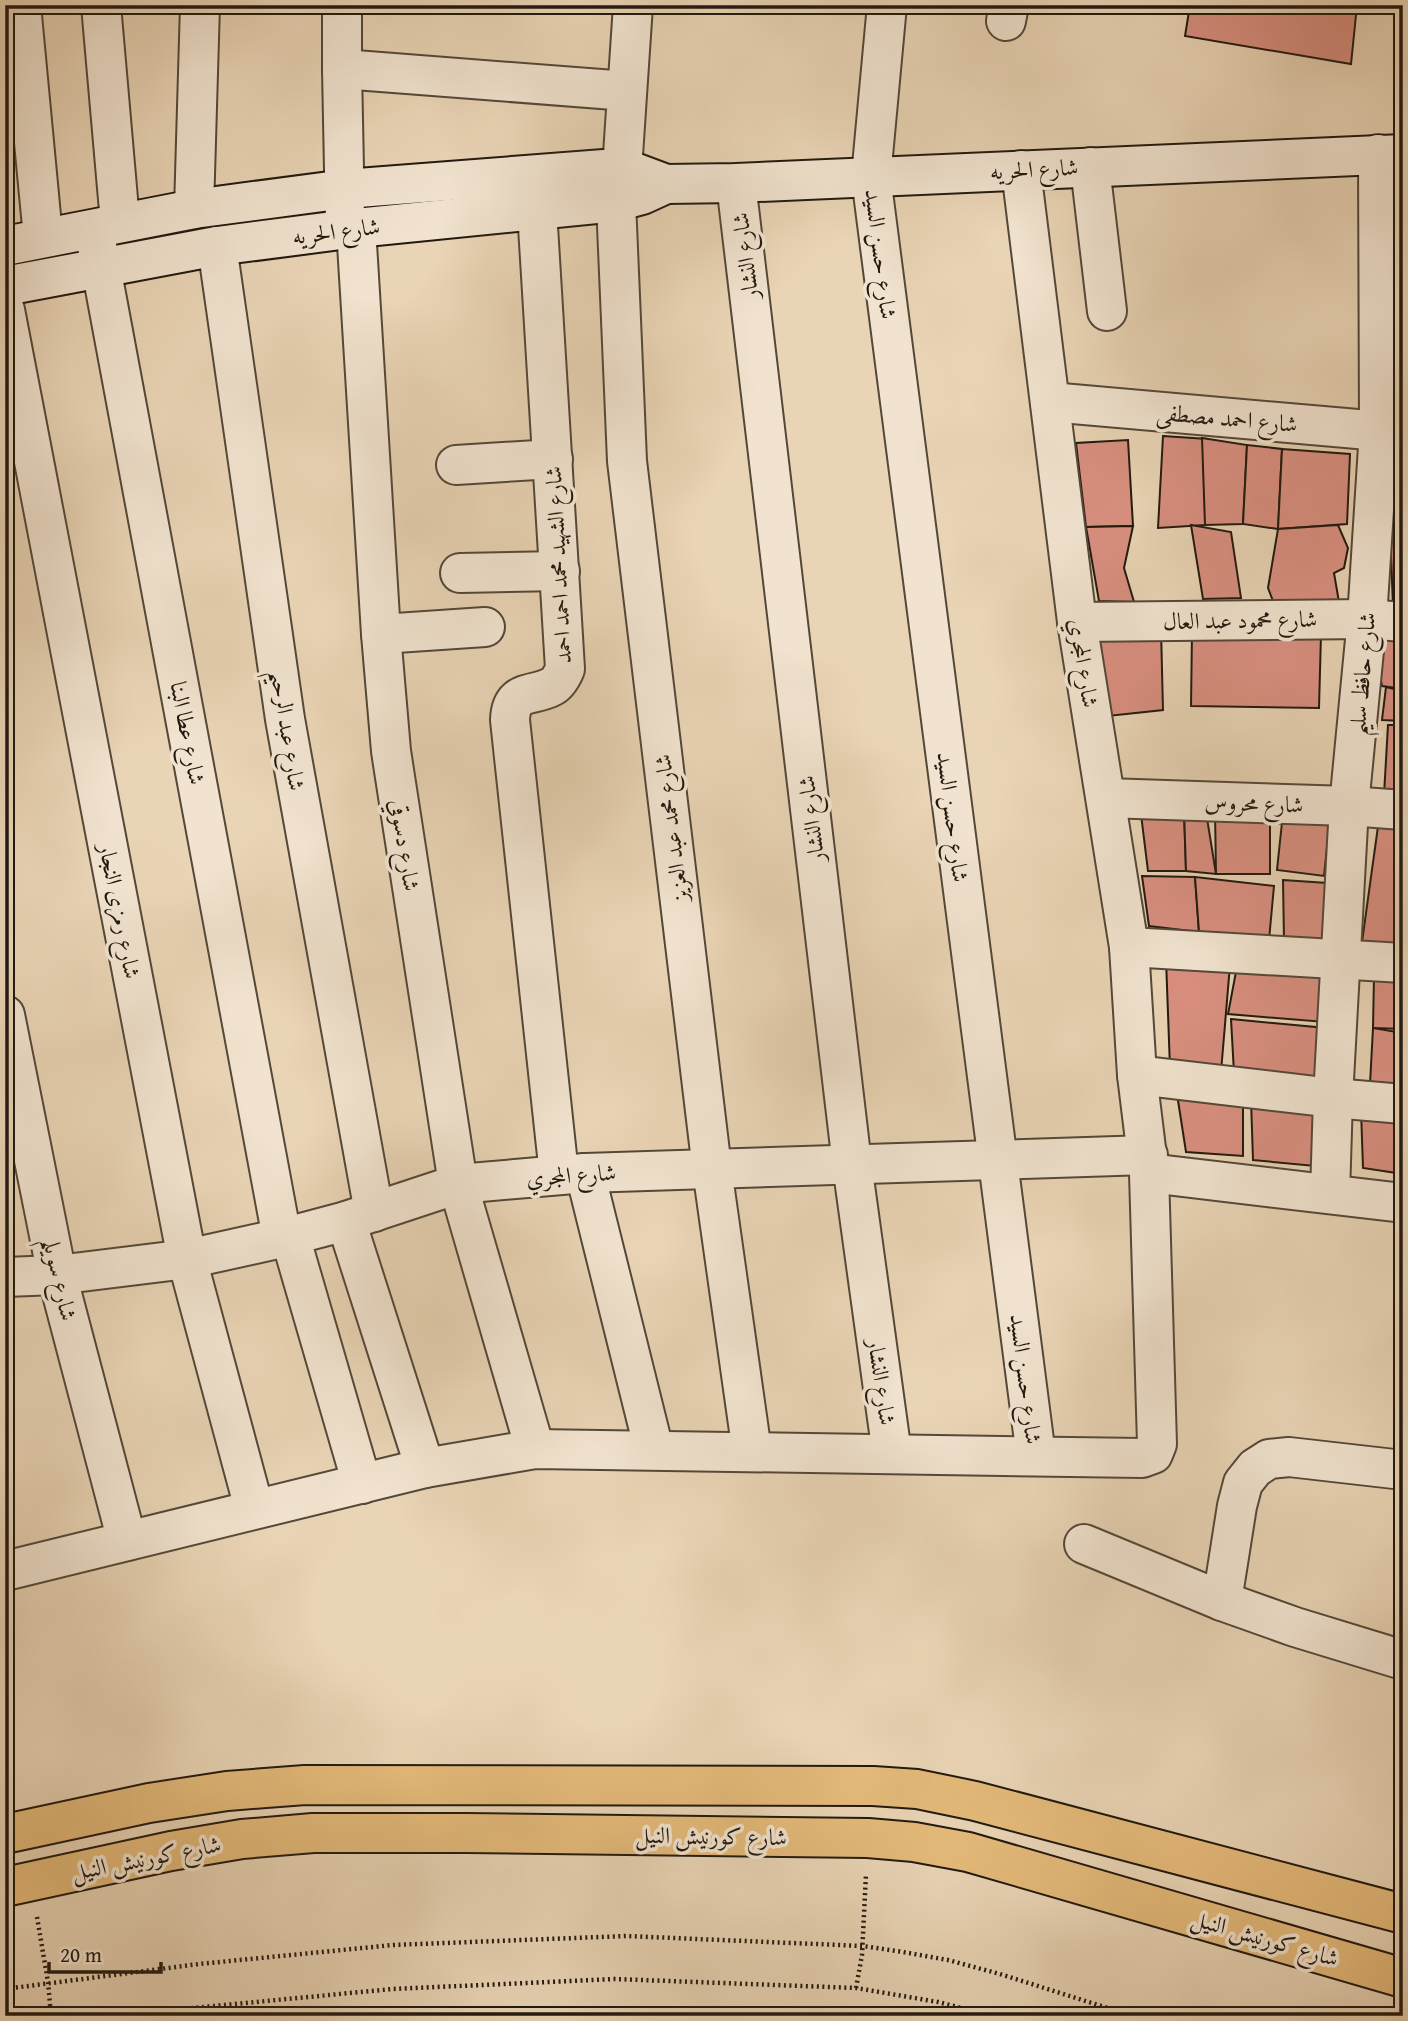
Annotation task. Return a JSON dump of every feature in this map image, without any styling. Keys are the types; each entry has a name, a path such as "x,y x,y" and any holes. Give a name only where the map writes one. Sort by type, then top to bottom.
{"main road":[{"path":"306,1785 313,1833"},
{"path":"5,1833 162,1801 227,1791 306,1785 873,1786 916,1789 975,1801 1403,1914"},
{"path":"914,1842 916,1789"},
{"name":"شارع كورنيش النيل","path":"18,1884 171,1851 242,1839 313,1833 868,1838 914,1842 968,1852 1403,1978"}],"street":[{"path":"22,5 43,237"},
{"name":"شارع عطا البنا","path":"101,5 107,225 101,267 286,1237 362,1483"},
{"path":"194,209 200,5"},
{"name":"شارع دسوقي","path":"342,5 345,189 351,229 391,751 458,1184 535,1449"},
{"name":"شارع محمد عبد العزيز","path":"632,5 620,186 627,461 712,1169 752,1452"},
{"name":"شارع حسن السيد","path":"887,5 871,177 1036,1457"},
{"path":"342,69 627,91"},
{"name":"شارع الحريه","path":"5,246 194,209 345,189 536,192 620,186 642,195 666,184 1390,154"},
{"name":"شارع حافظ سليم","path":"1330,1194 1349,806 1385,621 1391,432 1390,154"},
{"path":"1090,167 1107,311"},
{"name":"شارع المجري","path":"1021,170 1077,622 1129,947 1137,1075 1148,1164 1157,1444 1153,1454 1143,1458 1036,1457"},
{"name":"شارع النشار","path":"736,183 852,1164 892,1454"},
{"name":"شارع الحريه","path":"5,286 217,246 351,229 536,192"},
{"name":"شارع الشهيد محمد احمد احمد","path":"536,192 565,669 558,683 551,688 524,694 518,699 510,712 510,720 572,1174 654,1450"},
{"name":"شارع عبد الرحيم","path":"217,246 360,1216 425,1468"},
{"name":"شارع رمزى النجار","path":"5,310 187,1259 254,1508"},
{"name":"شارع احمد مصطفى","path":"1051,401 1391,432"},
{"path":"456,465 553,459"},
{"path":"460,573 560,571"},
{"name":"شارع محمود عبد العال","path":"1077,622 1385,621"},
{"path":"381,634 485,627"},
{"name":"شارع محروس","path":"1106,798 1403,810"},
{"path":"1129,947 1403,963"},
{"name":"شارع سويلم","path":"5,1015 57,1275 127,1541"},
{"path":"1137,1075 1403,1104"},
{"name":"شارع المجري","path":"5,1277 57,1275 187,1259 286,1237 458,1184 572,1174 852,1164 997,1160 1148,1164"},
{"path":"1148,1164 1330,1194 1403,1203"},
{"path":"6,1565 127,1541 425,1468 535,1449 1036,1457"},
{"path":"1222,1601 1237,1506 1244,1483 1255,1468 1269,1459 1289,1457 1403,1470"},
{"path":"1084,1544 1222,1601 1403,1660"}],"path":[{"path":"856,1988 863,1946 868,1838"},
{"path":"18,1884 48,1982 51,2016"},
{"path":"5,1989 199,1964 393,1945 626,1936 863,1946 948,1960 1133,2016"},
{"path":"109,2016 392,1989 615,1979 856,1988 938,2002 992,2016"}],"shaded area":[{"path":"662,2008 727,2016 517,2016"}],"building":[{"path":"1190,5 1357,5 1351,64 1185,36"},
{"path":"1163,436 1207,439 1205,525 1158,528"},
{"path":"1202,438 1247,445 1243,524 1205,525"},
{"path":"1128,440 1133,526 1086,527 1076,443"},
{"path":"1247,445 1282,449 1278,529 1243,524"},
{"path":"1282,449 1350,454 1347,524 1278,529"},
{"path":"1396,450 1403,451 1403,528 1390,527"},
{"path":"1191,525 1231,532 1241,598 1203,599"},
{"path":"1338,525 1348,548 1344,568 1334,573 1339,602 1273,601 1268,588 1278,529"},
{"path":"1133,526 1124,568 1134,602 1099,601 1086,527"},
{"path":"1390,527 1403,528 1403,607 1393,607"},
{"path":"1161,629 1163,710 1108,716 1096,637"},
{"path":"1192,632 1321,634 1319,708 1191,706"},
{"path":"1372,635 1403,638 1403,689 1382,686"},
{"path":"1386,687 1403,691 1403,721 1382,720"},
{"path":"1388,725 1403,725 1403,797 1384,795"},
{"path":"1140,806 1184,810 1186,871 1148,871"},
{"path":"1184,810 1206,812 1216,874 1186,871"},
{"path":"1215,811 1270,818 1270,874 1216,874"},
{"path":"1283,813 1330,818 1324,876 1277,870"},
{"path":"1379,819 1403,821 1403,945 1362,942"},
{"path":"1142,876 1195,877 1199,932 1149,926"},
{"path":"1195,877 1274,886 1269,940 1199,932"},
{"path":"1283,880 1327,883 1325,944 1284,941"},
{"path":"1166,959 1230,965 1221,1072 1170,1068"},
{"path":"1238,961 1326,969 1325,1022 1228,1014"},
{"path":"1374,976 1403,977 1403,1029 1373,1028"},
{"path":"1231,1019 1326,1028 1319,1080 1234,1073"},
{"path":"1373,1028 1403,1033 1403,1087 1370,1084"},
{"path":"1177,1094 1243,1099 1243,1156 1186,1152"},
{"path":"1251,1100 1321,1105 1315,1166 1253,1160"},
{"path":"1361,1110 1403,1116 1403,1174 1363,1168"}]}
